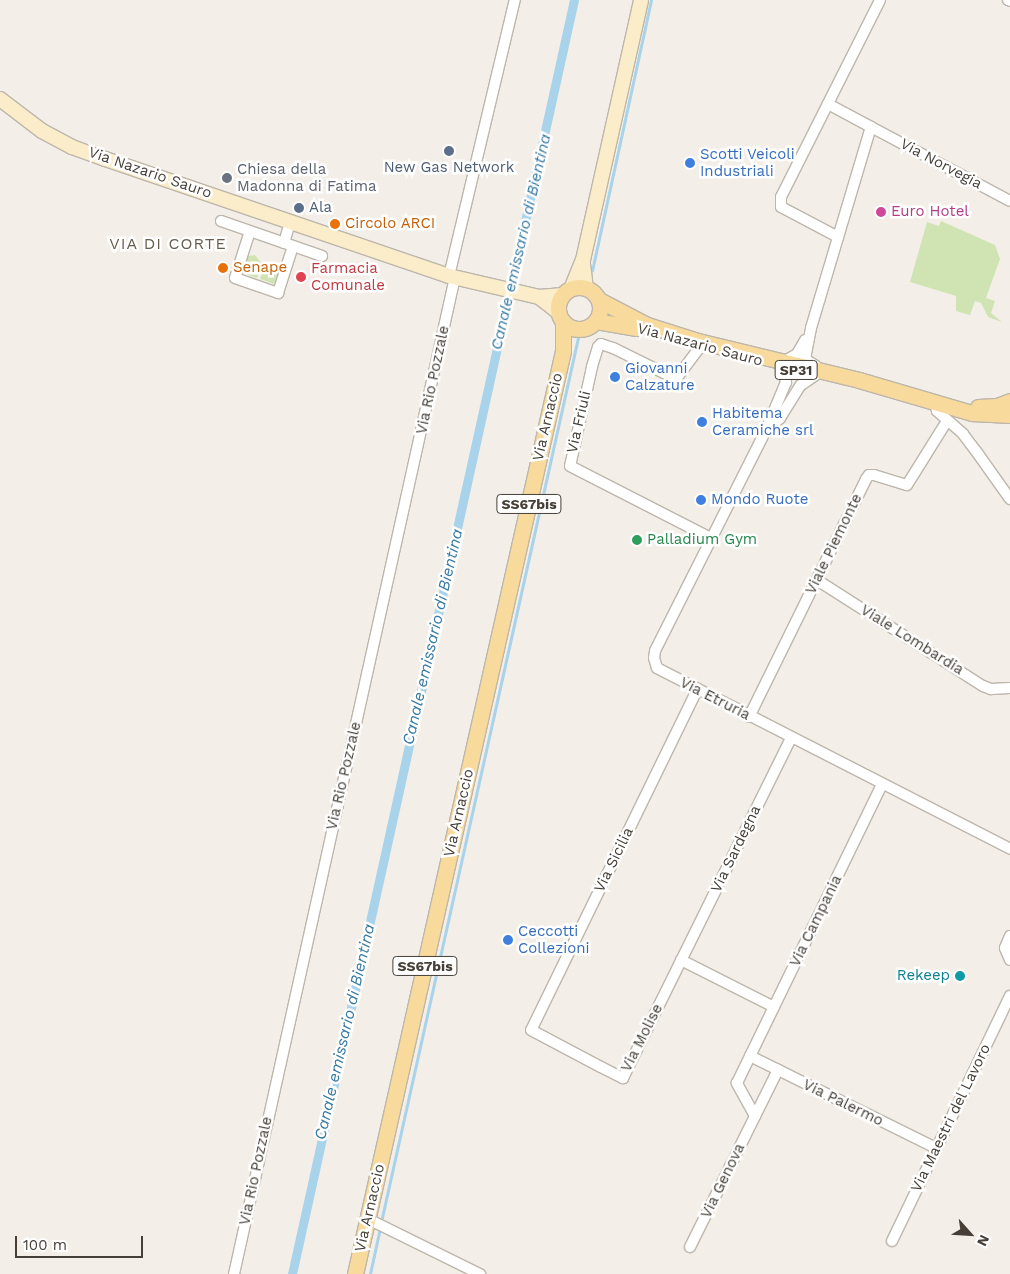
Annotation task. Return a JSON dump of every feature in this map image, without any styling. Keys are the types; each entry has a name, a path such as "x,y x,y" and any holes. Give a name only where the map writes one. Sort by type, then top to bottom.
{"main road":[{"name":"SS67bis","path":"566,321 559,301 574,291 583,260 640,0"},
{"name":"Via Nazario Sauro","path":"0,99 35,127 72,147 452,277 536,296 574,291"},
{"path":"566,321 585,329 596,321 600,312 599,300 594,293 574,291"},
{"name":"Via Nazario Sauro","path":"536,296 566,321"},
{"name":"Via Nazario Sauro","path":"599,300 623,314 672,333 816,375 892,391"},
{"name":"Via Arnaccio","path":"355,1274 376,1223 563,351 566,321"},
{"name":"Via Nazario Sauro","path":"596,321 626,325 700,348 843,376 981,415 1010,415"},
{"name":"Via Nazario Sauro","path":"957,408 988,407 1010,401"}],"street":[{"name":"Via Rio Pozzale","path":"234,1274 452,277 515,0"},
{"path":"838,237 781,206 781,198 880,0"},
{"name":"Via Norvegia","path":"828,104 1010,201"},
{"path":"843,376 806,361 811,328 871,127"},
{"path":"221,221 322,256"},
{"path":"250,231 235,278 278,293 288,244 290,222"},
{"path":"783,364 797,354 811,328"},
{"name":"Via Friuli","path":"700,348 676,379 601,344 598,347 592,367 570,466 711,538"},
{"name":"Via Etruria","path":"783,364 786,382 766,430 654,654 656,665 660,671 1010,849"},
{"name":"Via Etruria","path":"766,430 780,418 801,385 816,375"},
{"path":"935,403 937,411 969,441 1010,499"},
{"name":"Viale Piemonte","path":"749,717 869,475 907,485 947,421"},
{"name":"Viale Lombardia","path":"817,580 987,688 1010,688"},
{"name":"Via Sicilia","path":"530,1030 697,690"},
{"name":"Via Sardegna","path":"681,960 791,738"},
{"name":"Via Campania","path":"750,1056 882,785"},
{"path":"1010,936 1005,948 1010,960"},
{"path":"681,960 774,1007"},
{"name":"Via Molise","path":"530,1030 623,1078 681,960"},
{"name":"Via Maestri del Lavoro","path":"892,1241 1010,996"},
{"path":"750,1056 737,1084 755,1116"},
{"name":"Via Palermo","path":"750,1056 936,1148"},
{"name":"Via Genova","path":"690,1247 778,1070"},
{"path":"376,1223 480,1274"}],"green space":[{"path":"941,221 995,245 1000,259 986,298 995,301 991,313 1002,322 988,317 981,303 975,301 970,315 956,311 956,296 910,282 927,222 939,226"},
{"path":"255,255 262,264 257,278 243,273 248,256"},
{"path":"275,262 280,267 274,284 260,279 265,265"}],"waterway":[{"name":"Canale emissario di Bientina","path":"292,1274 574,0"},
{"path":"592,271 651,0"},
{"path":"381,1222 578,338"},
{"path":"370,1274 380,1228"}],"place":[{"name":"New Gas Network","path":"449,151"},
{"name":"Scotti Veicoli Industriali","path":"690,163"},
{"name":"Chiesa della Madonna di Fatima","path":"227,178"},
{"name":"Ala","path":"299,208"},
{"name":"Euro Hotel","path":"881,212"},
{"name":"Circolo ARCI","path":"335,224"},
{"name":"Senape","path":"223,268"},
{"name":"Farmacia Comunale","path":"301,277"},
{"name":"Giovanni Calzature","path":"615,377"},
{"name":"Habitema Ceramiche srl","path":"702,422"},
{"name":"Mondo Ruote","path":"701,500"},
{"name":"Palladium Gym","path":"637,540"},
{"name":"Ceccotti Collezioni","path":"508,940"},
{"name":"Rekeep","path":"960,976"}],"district":[{"name":"VIA DI CORTE","path":"168,244"}]}
